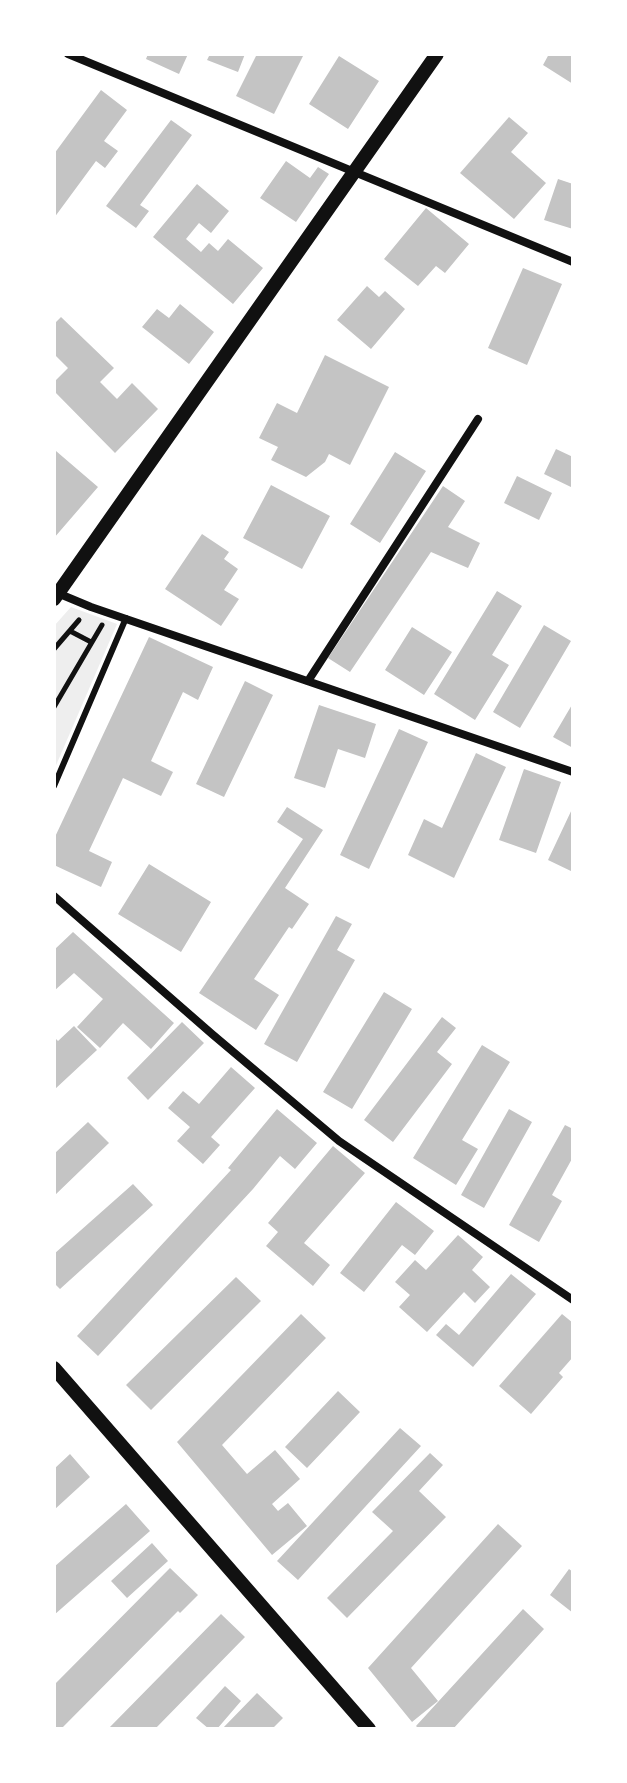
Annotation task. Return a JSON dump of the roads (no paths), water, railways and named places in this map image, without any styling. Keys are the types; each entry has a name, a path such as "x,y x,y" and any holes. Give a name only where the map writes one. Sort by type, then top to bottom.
{"street":[{"path":"68,54 573,262"},
{"path":"437,54 55,595 573,772"},
{"path":"308,681 478,419"},
{"path":"54,896 339,1141 573,1300"},
{"path":"54,1368 369,1729"}],"lane":[{"path":"54,786 126,618"}]}
